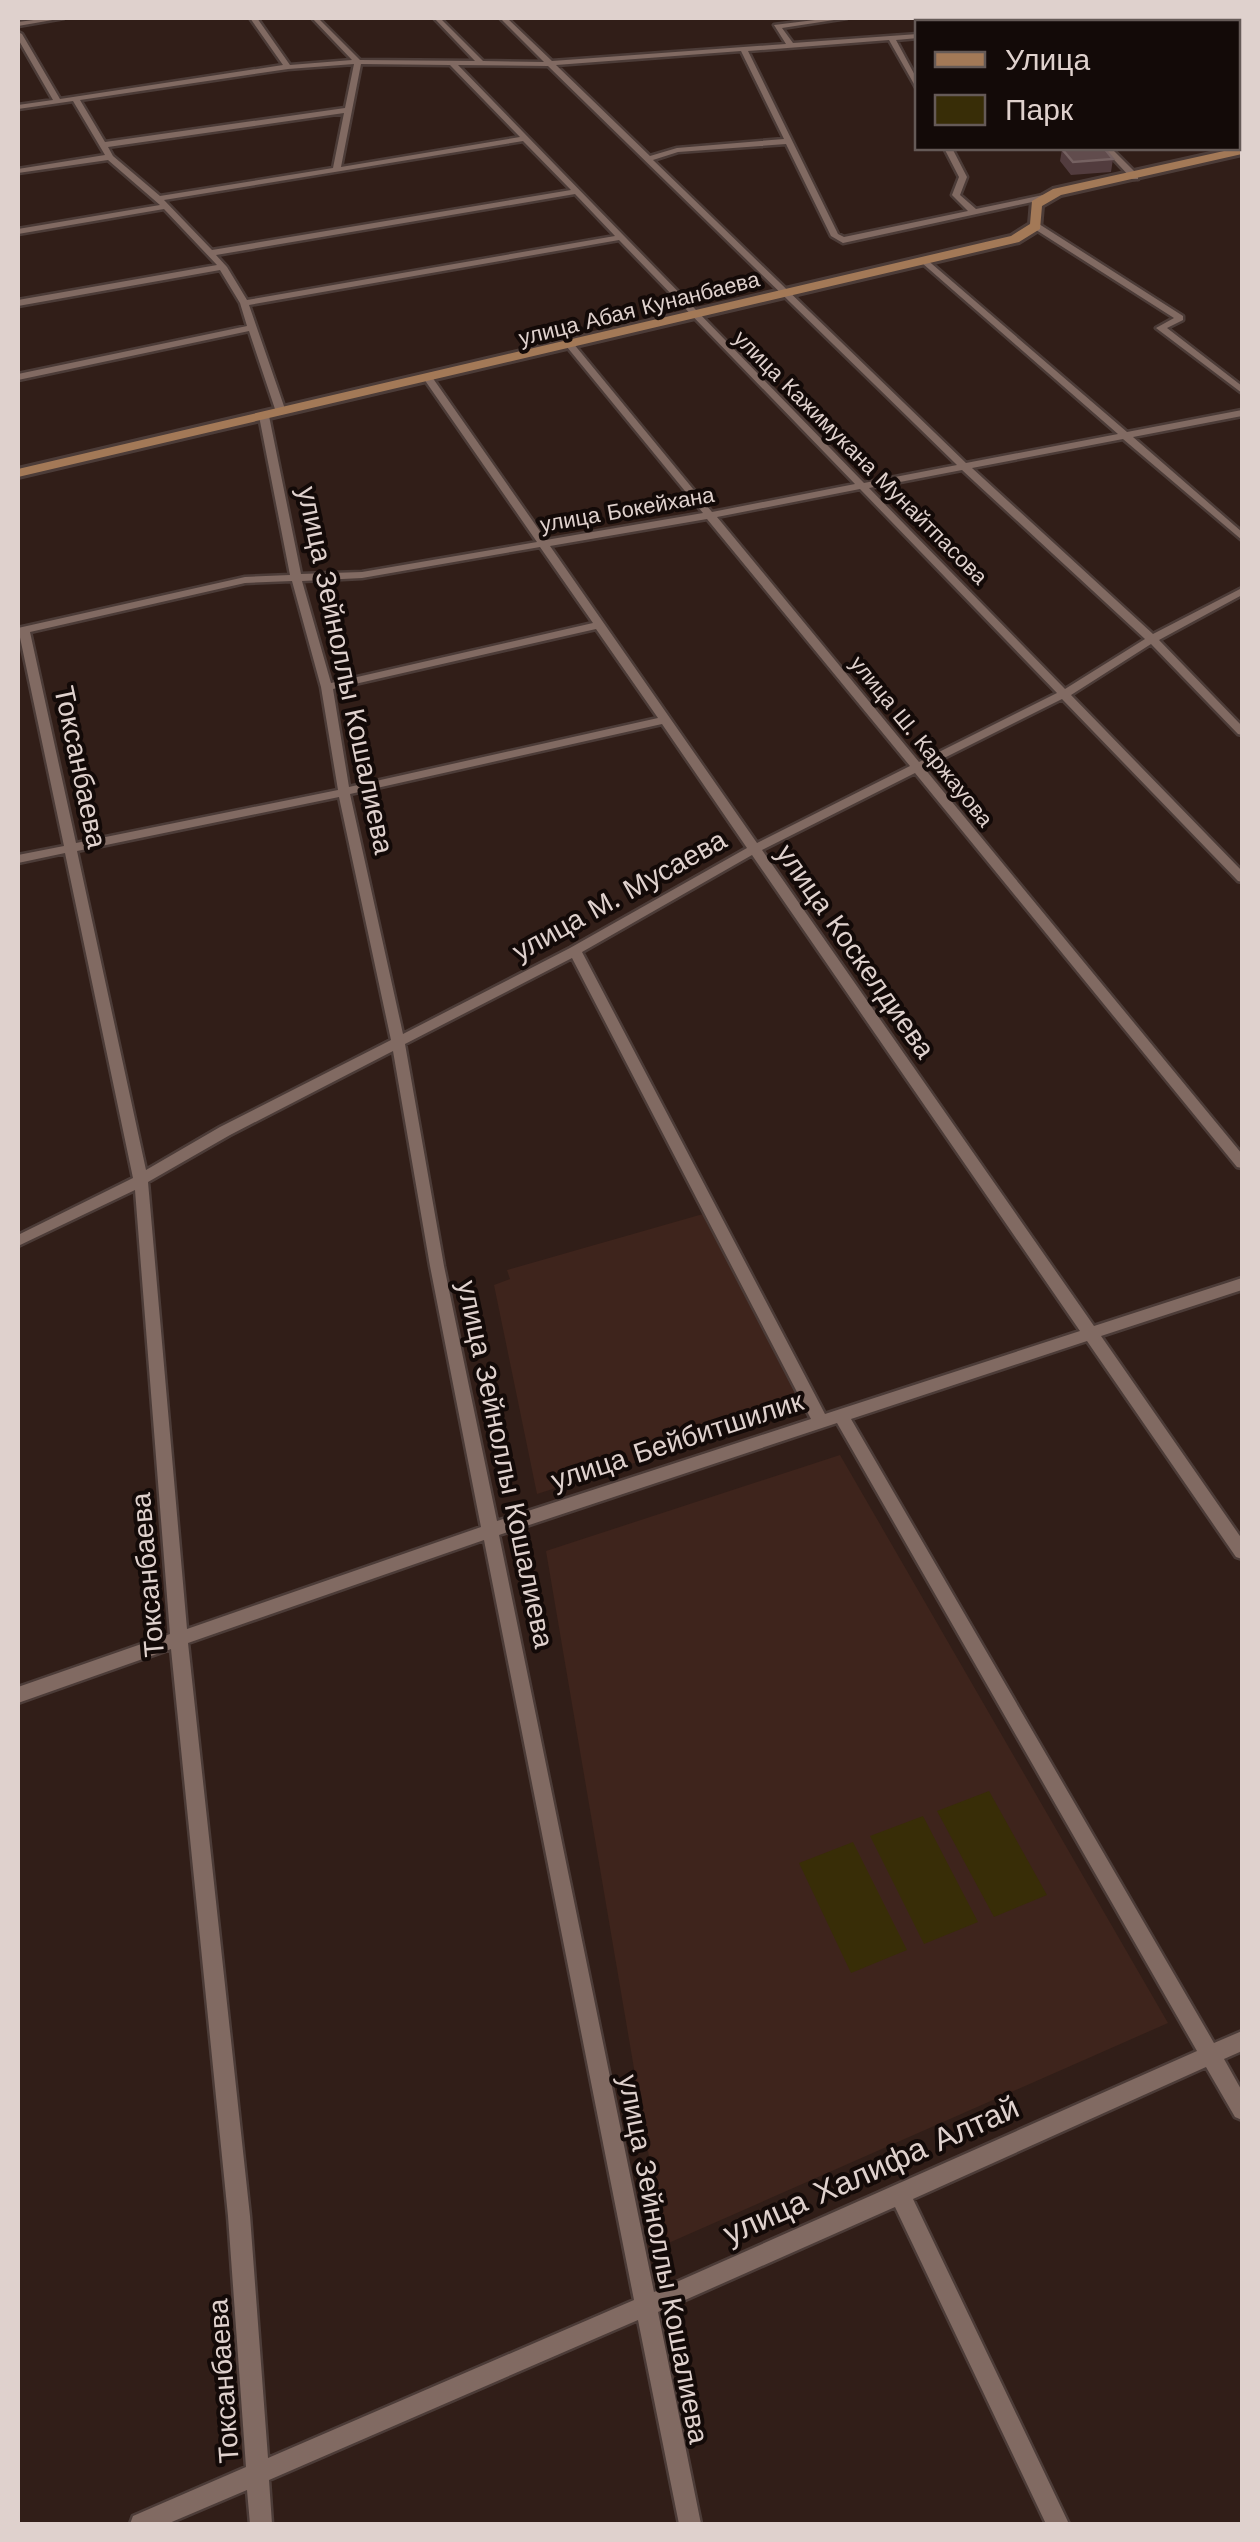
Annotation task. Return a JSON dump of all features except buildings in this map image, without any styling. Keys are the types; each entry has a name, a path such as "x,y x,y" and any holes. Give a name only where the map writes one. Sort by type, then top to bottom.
{"street":[{"path":"18,24 60,18"},
{"path":"254,18 288,66"},
{"path":"315,18 358,62"},
{"path":"437,18 481,63"},
{"path":"503,18 966,468 1152,639 1242,732"},
{"path":"790,45 777,28 843,18"},
{"path":"1100,20 1125,18"},
{"path":"18,34 58,100"},
{"path":"18,106 288,66 358,62 552,63 915,36"},
{"path":"891,38 915,83"},
{"path":"743,48 835,236 842,240 1242,150"},
{"path":"336,171 358,62"},
{"name":"улица Кажимукана Мунайтпасова","path":"452,63 1242,878"},
{"name":"улица Зейноллы Кошалиева","path":"75,98 110,157 162,203 223,267 244,303 251,328 272,414 296,577 327,687 344,792 398,1042 437,1266 690,2524"},
{"path":"103,145 348,110"},
{"path":"18,232 523,139"},
{"path":"648,160 678,150 789,142"},
{"path":"949,150 963,176 956,194 962,204 975,212"},
{"path":"1110,150 1134,177"},
{"path":"18,171 110,157"},
{"path":"210,254 574,192"},
{"path":"1043,197 1036,204 1036,226 1180,318 1160,328 1242,390"},
{"name":"улица Абая Кунанбаева","path":"18,472 926,261 1014,239 1036,226"},
{"path":"244,303 618,238"},
{"path":"1014,239 1061,240"},
{"path":"926,261 1242,537"},
{"path":"18,302 223,267"},
{"path":"18,376 251,328"},
{"name":"улица Ш. Каржауова","path":"570,345 1242,1163"},
{"name":"улица Коскелдиева","path":"428,379 1242,1552"},
{"name":"улица Бокейхана","path":"21,630 245,580 362,575 711,515 1242,413"},
{"name":"улица М. Мусаева","path":"18,1241 574,950 754,849 1066,693 1152,639 1242,591"},
{"path":"327,687 599,625"},
{"name":"Токсанбаева","path":"21,630 141,1180 180,1639 239,2216 261,2524"},
{"path":"18,858 344,792 666,720"},
{"path":"574,950 821,1422"},
{"name":"улица Бейбитшилик","path":"18,1695 492,1530 1242,1284"},
{"path":"841,1416 1242,2110"},
{"name":"улица Халифа Алтай","path":"141,2524 1242,2041"},
{"path":"898,2193 1058,2524"}],"shaded area":[{"path":"703,1214 803,1409 537,1494 494,1285 510,1279 507,1270"},
{"path":"840,1455 1168,2023 664,2245 546,1551"}],"green space":[{"path":"989,1791 1047,1895 994,1917 937,1811"},
{"path":"923,1816 978,1922 924,1944 870,1836"},
{"path":"853,1842 907,1950 851,1973 799,1863"}]}
